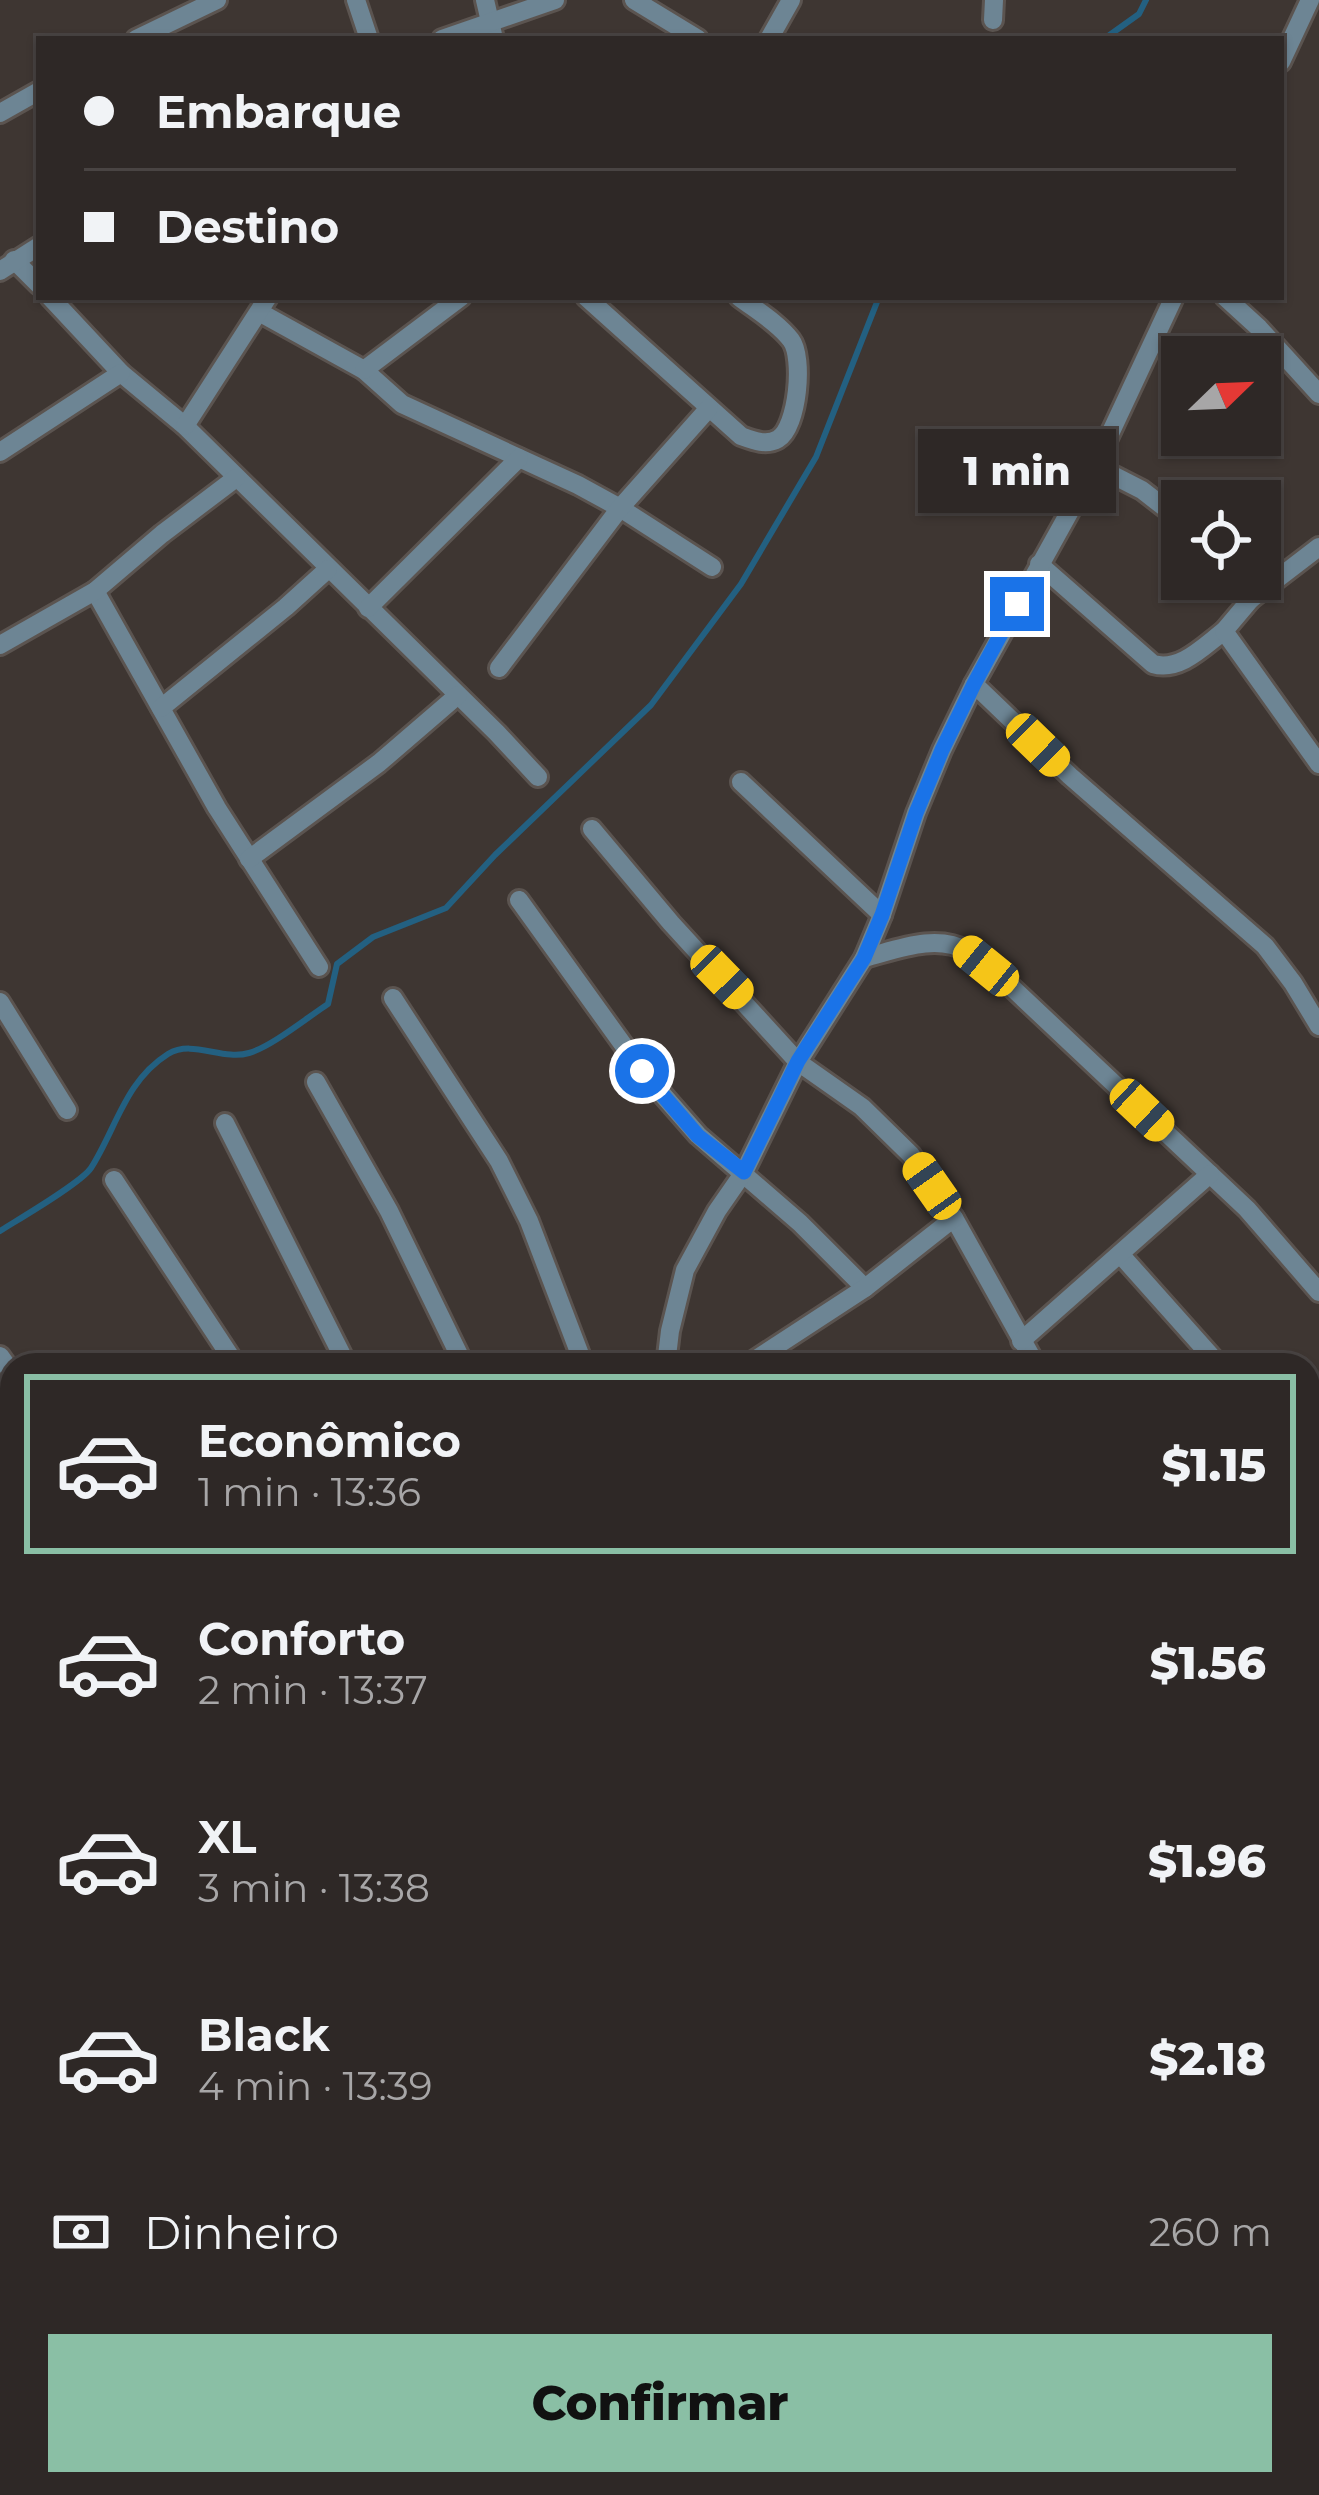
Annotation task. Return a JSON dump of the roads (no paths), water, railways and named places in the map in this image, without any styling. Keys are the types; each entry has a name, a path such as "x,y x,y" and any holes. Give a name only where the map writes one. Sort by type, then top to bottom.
{"street":[{"path":"142,36 217,0"},
{"path":"356,0 368,36"},
{"path":"485,0 491,30"},
{"path":"458,36 491,30 555,0"},
{"path":"634,0 693,36"},
{"path":"771,36 791,0"},
{"path":"1284,56 1310,0"},
{"path":"0,113 36,93"},
{"path":"36,247 7,266 36,283"},
{"path":"53,300 121,373 185,426 538,777"},
{"path":"364,370 457,300"},
{"path":"589,300 741,436 760,442 778,439 787,428 797,392 794,343 743,300"},
{"path":"667,1353 686,1270 744,1172 798,1061 864,958 916,813 974,684 1095,466 1173,300"},
{"path":"1229,300 1319,394"},
{"path":"185,426 263,304 364,370 401,404 578,485 712,567"},
{"path":"0,452 121,373"},
{"path":"499,668 620,508 709,407"},
{"path":"368,608 519,458"},
{"path":"1095,466 1161,505"},
{"path":"0,645 95,591 236,478"},
{"path":"1281,576 1319,547"},
{"path":"1039,564 1153,664 1163,667 1191,656 1224,631 1251,600"},
{"path":"161,708 328,569"},
{"path":"95,591 217,808 319,968"},
{"path":"1224,631 1318,762"},
{"path":"974,684 1070,776 1265,946 1319,1026"},
{"path":"249,859 379,763 458,695"},
{"path":"741,782 882,915"},
{"path":"592,829 798,1061 862,1107 911,1155 954,1218 1028,1353"},
{"path":"519,900 642,1071 698,1136 744,1172 865,1288"},
{"path":"864,958 926,943 966,950 1005,981 1247,1209 1319,1292"},
{"path":"393,998 499,1161 529,1220 579,1353"},
{"path":"0,1002 67,1110"},
{"path":"316,1082 389,1211 458,1353"},
{"path":"224,1123 341,1353"},
{"path":"1021,1341 1210,1174"},
{"path":"114,1180 228,1353"},
{"path":"765,1353 865,1288 954,1218"},
{"path":"1120,1254 1208,1353"}],"waterway":[{"path":"1108,36 1139,14 1146,0"},
{"path":"0,1231 85,1175 131,1092 153,1065 178,1050 239,1055 258,1050 328,1004 337,964 373,937 446,908 651,705 741,584 816,457 878,300"}]}
